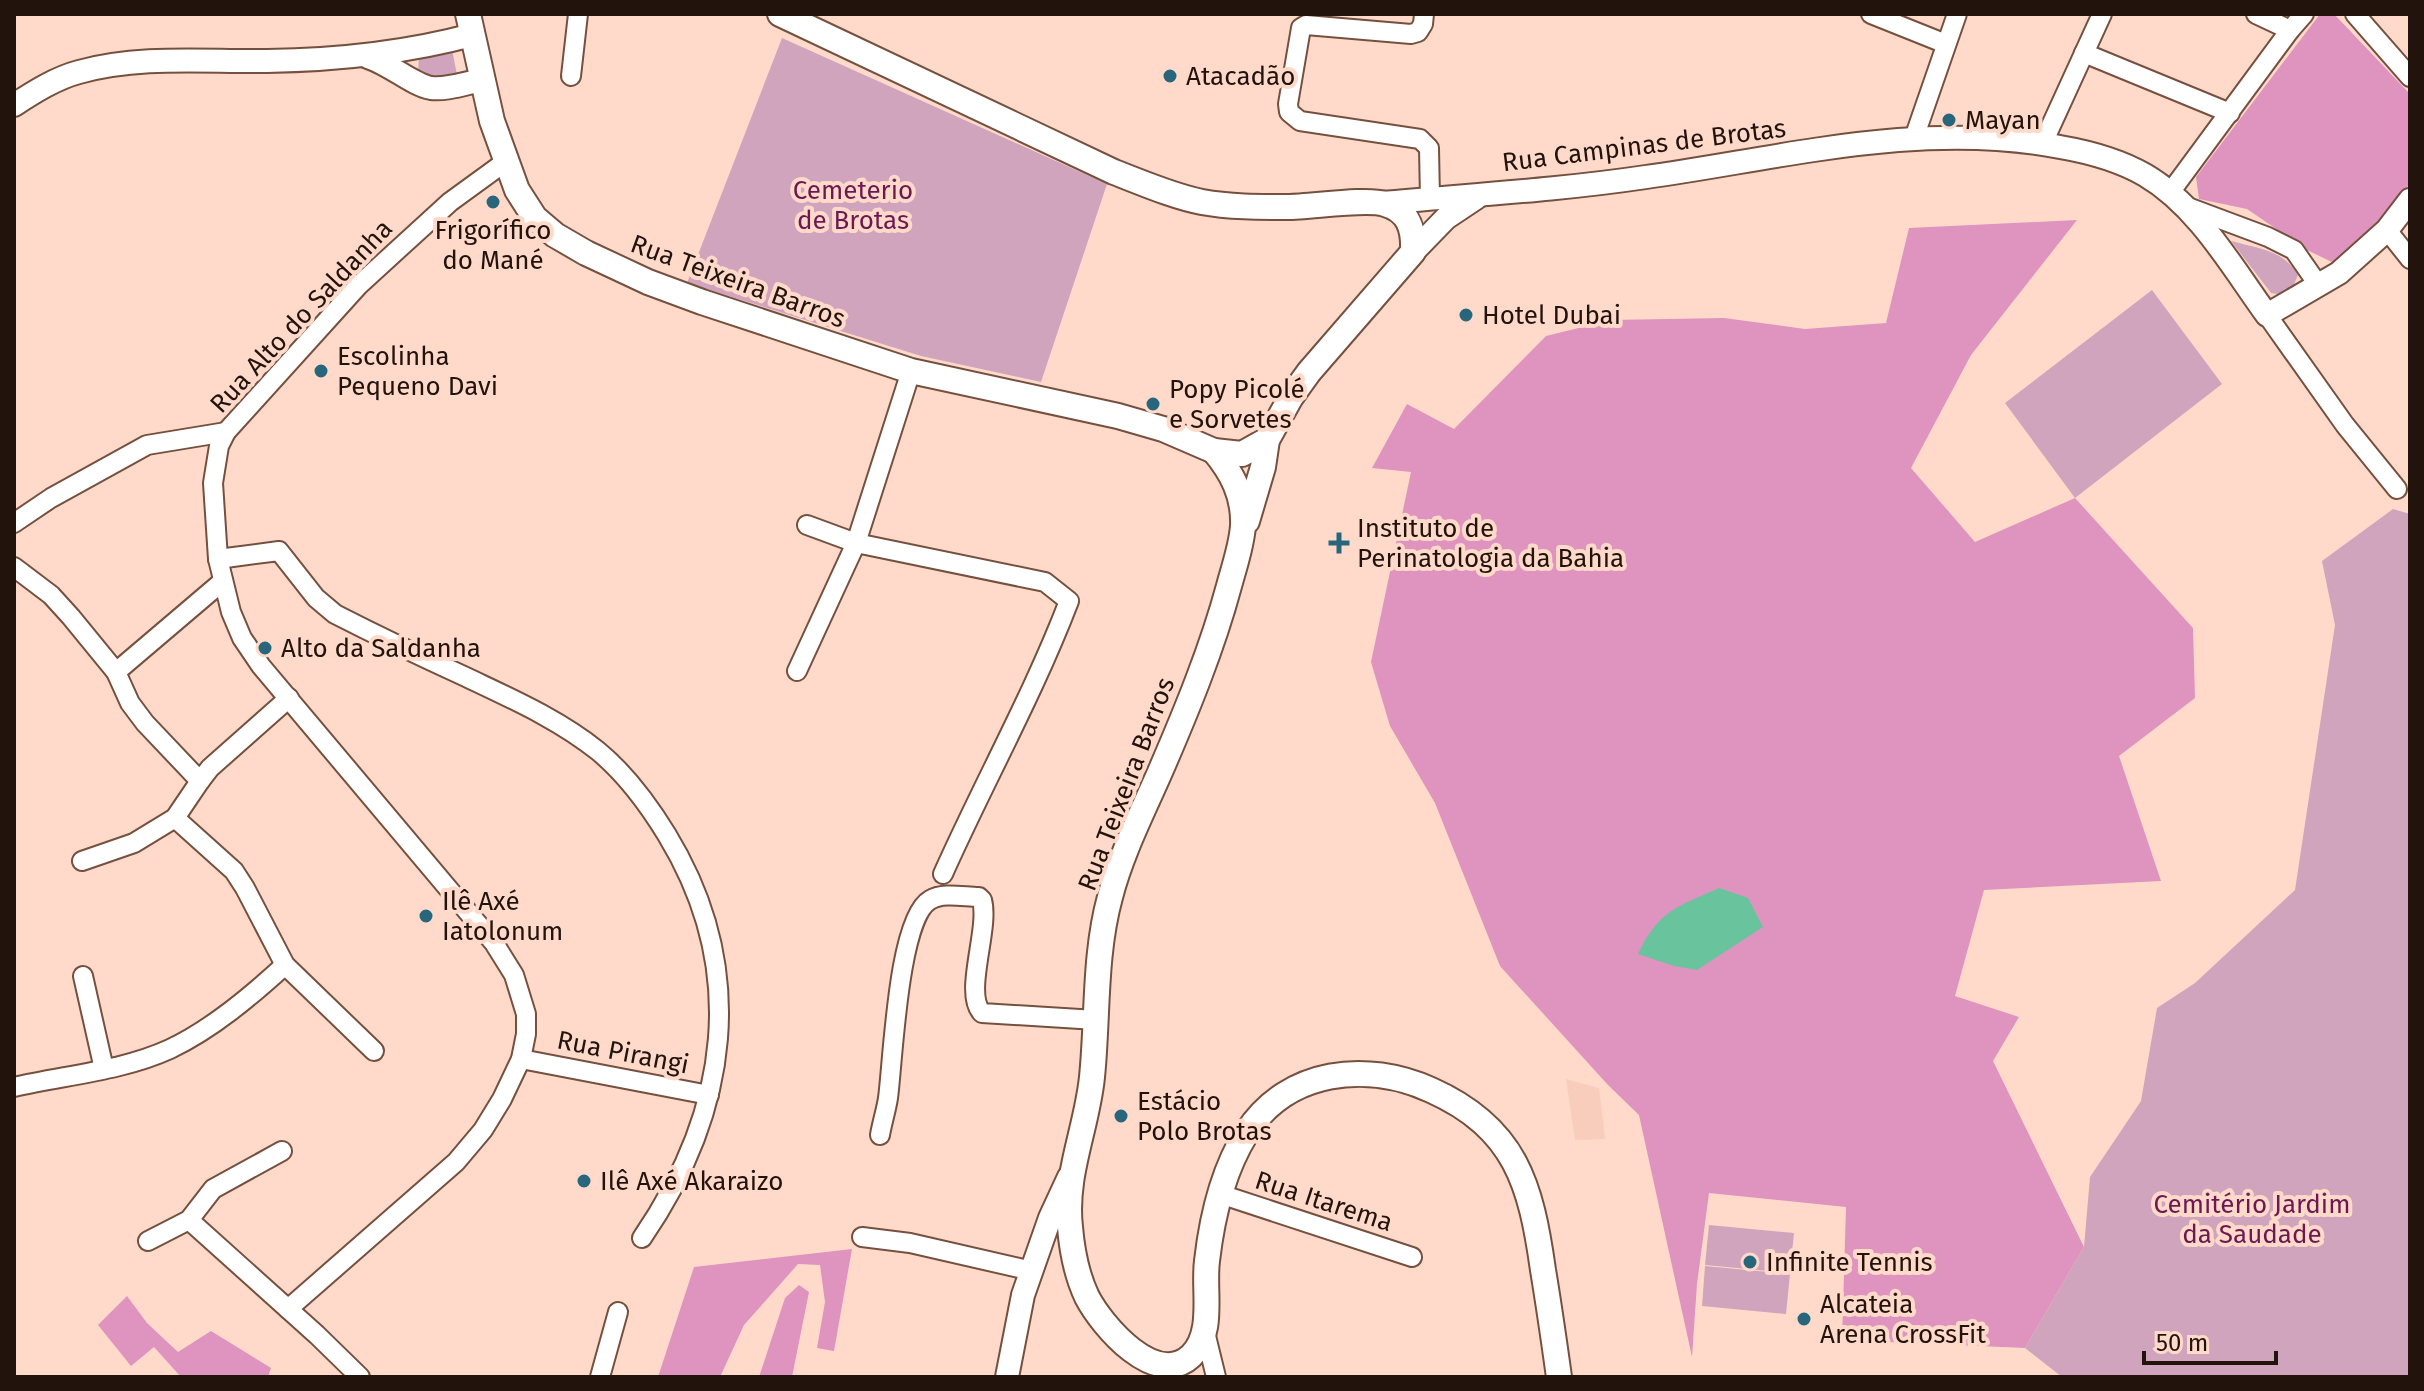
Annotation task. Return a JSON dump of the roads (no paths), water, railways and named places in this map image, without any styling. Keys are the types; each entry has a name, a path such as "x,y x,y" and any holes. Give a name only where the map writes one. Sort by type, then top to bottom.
{"main road":[{"name":"Rua Campinas de Brotas","path":"780,14 1078,156 1162,191 1204,202 1241,206 1382,203"},
{"name":"Rua Teixeira Barros","path":"470,25 505,162 517,190 535,218 555,235 586,253 648,282 702,302 911,371 1118,416 1163,429 1214,451 1242,454 1267,440"},
{"path":"1243,528 1263,467 1267,440 1309,372 1413,252 1412,228 1408,219 1396,208 1382,203"},
{"name":"Rua Teixeira Barros","path":"1071,1172 1092,1081 1103,933 1115,878 1175,738 1222,612 1243,528 1238,489 1214,451"},
{"path":"1071,1172 1069,1222 1074,1258 1085,1294 1100,1319 1119,1340 1142,1356 1177,1371 1181,1362 1191,1356 1205,1332 1206,1265 1220,1194 1242,1143 1263,1112 1284,1094 1311,1080 1335,1074 1388,1074 1450,1098 1478,1117 1499,1140 1519,1170 1530,1195 1559,1377"}],"street":[{"path":"571,76 578,14"},
{"path":"1424,14 1418,32 1411,34 1306,25 1301,28 1288,104 1289,112 1300,121 1426,142 1429,148 1430,199"},
{"path":"1871,14 1946,44"},
{"path":"1914,138 1957,14"},
{"path":"2043,143 2102,14"},
{"path":"2256,14 2290,30"},
{"path":"2304,14 2230,113 2175,199 2294,250 2319,286"},
{"path":"2355,14 2410,77"},
{"path":"14,105 76,72 114,64 363,56 414,49 470,25"},
{"path":"414,49 408,63 417,83"},
{"path":"2084,53 2230,113"},
{"path":"363,56 384,62 428,87 441,88 482,80"},
{"name":"Rua Campinas de Brotas","path":"1382,203 1642,178 1914,138 1988,138 2043,143 2075,150 2126,165 2148,177 2175,199 2206,232 2345,425 2397,489"},
{"name":"Rua Alto do Saldanha","path":"288,1309 456,1162 483,1130 521,1059 526,1014 514,975 494,943 261,666 242,638 231,612 218,559 213,483 219,446 226,432 359,285 450,202 505,162"},
{"path":"1413,252 1446,218 1485,193"},
{"path":"2267,315 2339,273 2387,230 2410,200"},
{"path":"2387,230 2410,259"},
{"path":"797,671 856,543 911,371"},
{"path":"14,523 51,498 147,445 226,432"},
{"path":"807,525 856,543 1045,582 1069,601 1048,657 973,806 943,874"},
{"name":"Rua Pirangi","path":"218,559 279,551 316,598 335,614 527,706 580,738 628,780 652,811 699,896 713,946 719,1030 709,1095 521,1059"},
{"path":"14,567 51,595 116,672 130,703 145,723 200,781"},
{"path":"116,672 223,581"},
{"path":"82,861 134,843 175,818 210,768 289,698"},
{"path":"175,818 234,871 285,965 374,1051"},
{"path":"880,1135 888,1100 896,1013 911,934 921,907 931,899 943,896 979,897 982,900 984,915 975,1001 982,1013 1096,1020"},
{"path":"14,1087 104,1069 148,1057 187,1041 257,991 285,965"},
{"path":"83,976 104,1069"},
{"path":"642,1238 685,1165 709,1095"},
{"path":"148,1241 189,1220 213,1189 282,1151"},
{"name":"Rua Teixeira Barros","path":"1007,1377 1023,1295 1050,1218 1071,1172"},
{"name":"Rua Itarema","path":"1220,1194 1412,1257"},
{"path":"189,1220 360,1377"},
{"path":"862,1237 910,1243 1032,1271"},
{"path":"600,1377 618,1312"},
{"path":"1205,1332 1216,1377"}],"place":[{"name":"Atacadão","path":"1170,76"},
{"name":"Mayan","path":"1949,120"},
{"name":"Frigorífico do Mané","path":"493,202"},
{"name":"Hotel Dubai","path":"1466,315"},
{"name":"Escolinha Pequeno Davi","path":"321,371"},
{"name":"Popy Picolé e Sorvetes","path":"1153,404"},
{"name":"Instituto de Perinatologia da Bahia","path":"1339,543"},
{"name":"Alto da Saldanha","path":"265,648"},
{"name":"Ilê Axé Iatolonum","path":"426,916"},
{"name":"Estácio Polo Brotas","path":"1121,1116"},
{"name":"Ilê Axé Akaraizo","path":"584,1181"},
{"name":"Infinite Tennis","path":"1750,1262"},
{"name":"Alcateia Arena CrossFit","path":"1804,1319"}],"park label":[{"name":"Cemeterio de Brotas","path":"853,205"},
{"name":"Cemitério Jardim da Saudade","path":"2252,1219"}]}
